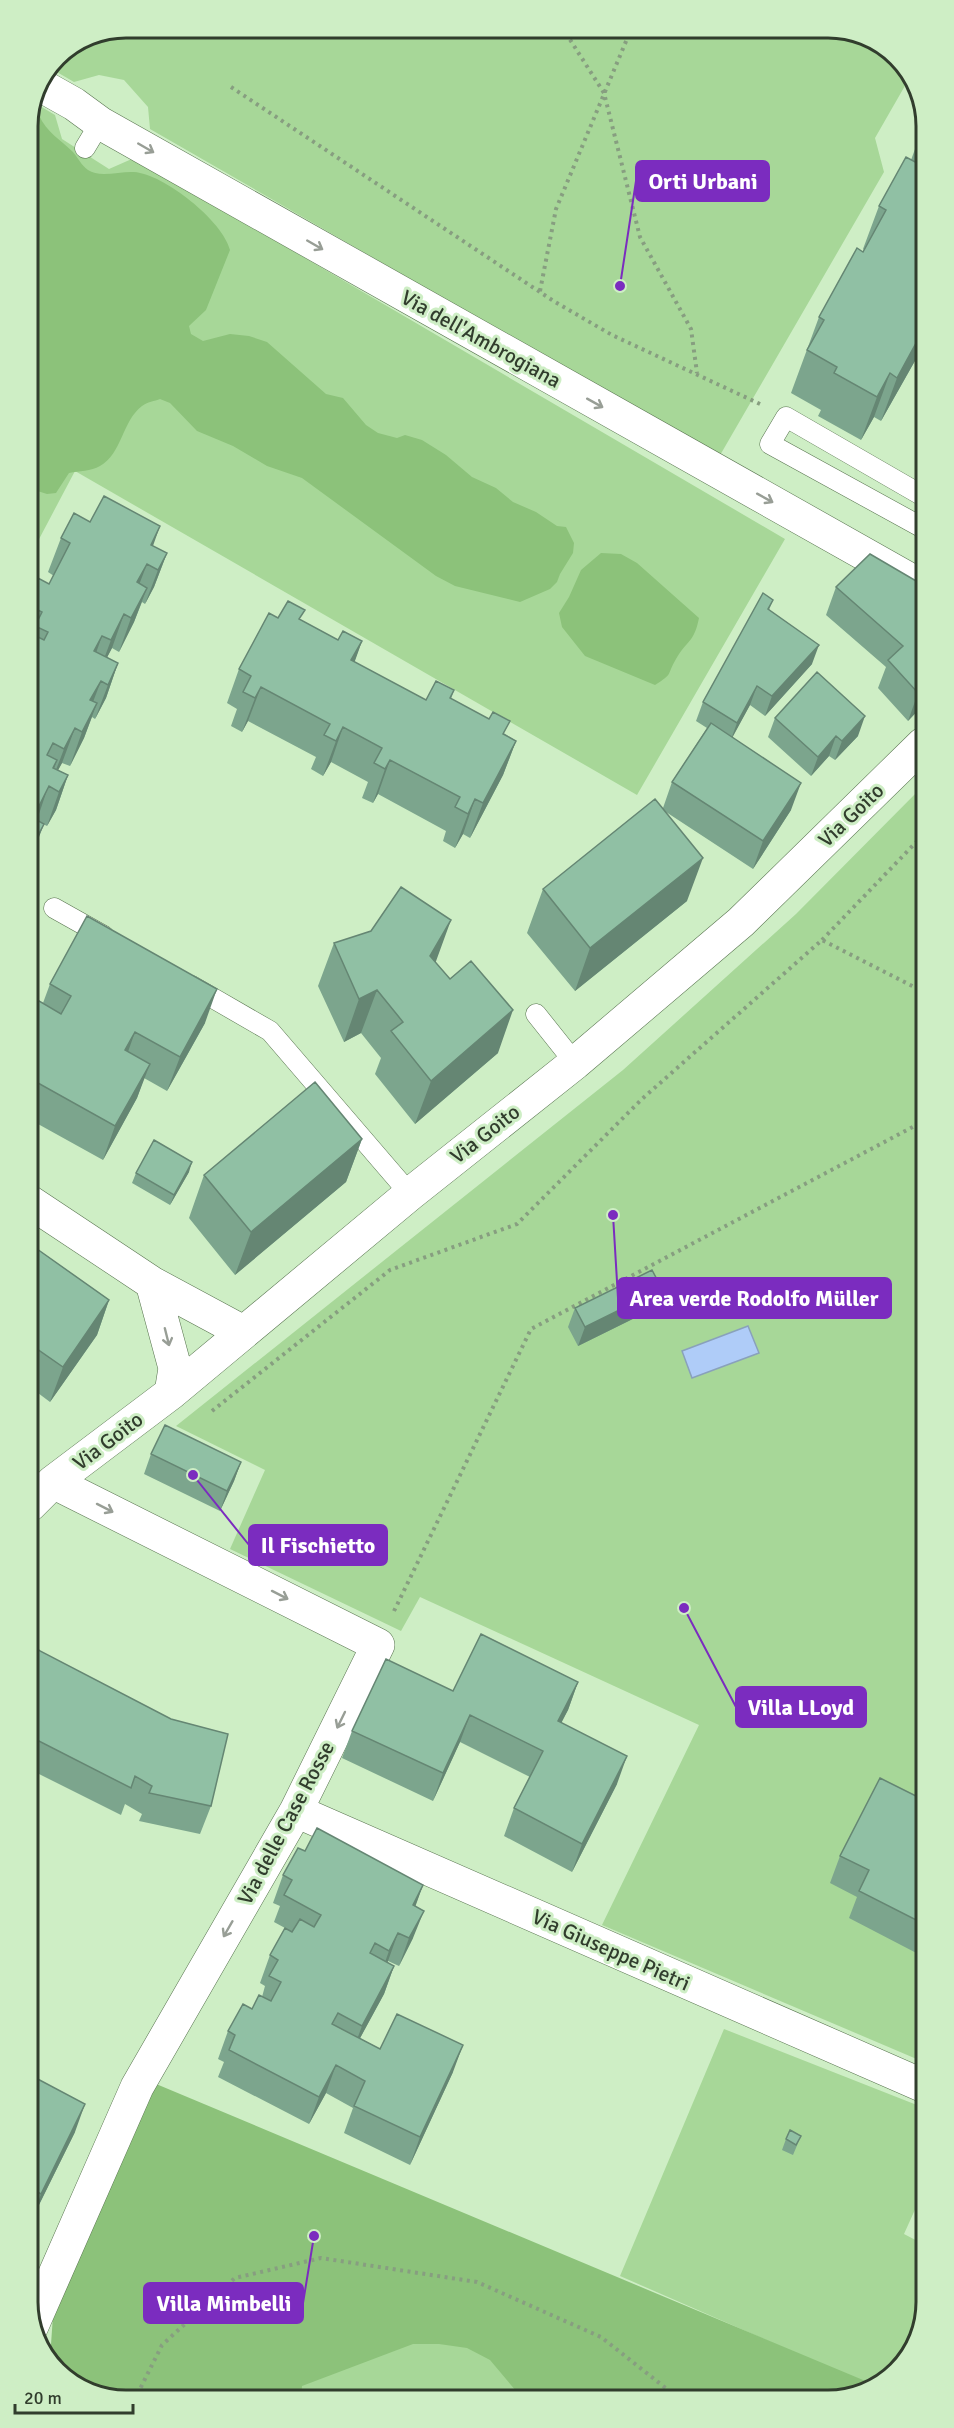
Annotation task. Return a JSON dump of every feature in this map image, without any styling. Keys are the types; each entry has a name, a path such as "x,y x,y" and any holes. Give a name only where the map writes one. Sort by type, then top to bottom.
{"street":[{"name":"Via dell'Ambrogiana","path":"46,88 74,104 92,136 916,582"},
{"name":"Via Goito","path":"37,1498 53,1482 171,1393 243,1332 282,1303 410,1194 575,1063 741,922 916,751"},
{"path":"38,1208 152,1283 243,1332"},
{"path":"152,1283 175,1368 171,1393"},
{"path":"53,1482 378,1645"},
{"name":"Via delle Case Rosse","path":"38,2313 137,2087 296,1811 378,1645"},
{"name":"Via Giuseppe Pietri","path":"296,1811 916,2082"}],"lane":[{"path":"916,492 786,417 770,444 916,524"},
{"path":"54,908 116,943"},
{"path":"178,978 270,1031 410,1194"},
{"path":"536,1014 575,1063"}],"path":[{"path":"569,38 604,93 639,237 691,329 697,374"},
{"path":"540,291 556,209 627,38"},
{"path":"231,87 540,291 612,335 786,417"},
{"path":"171,1393 198,1422 390,1270 517,1224 642,1099 822,940 916,842"},
{"path":"822,940 916,988"},
{"path":"378,1645 531,1329 916,1125"},
{"path":"140,2390 162,2345 235,2278 321,2258 477,2282 601,2337 668,2390"}],"green space":[{"path":"125,37 834,38 846,39 873,49 891,63 906,84 875,138 884,172 719,457 150,129 148,107 124,80 99,75 74,82 56,72 67,59 92,44"},
{"path":"40,106 55,115 62,139 109,169 134,158 785,539 637,795 75,471 38,541"},
{"path":"39,114 46,126 88,170 98,174 134,172 161,181 191,201 225,238 230,250 206,310 189,326 191,334 203,341 230,334 249,336 267,342 326,394 343,398 366,425 378,433 397,438 405,435 422,440 446,455 472,477 496,488 513,502 536,512 557,526 566,527 574,543 573,553 557,582 550,589 520,602 455,586 436,576 302,478 267,466 233,446 197,431 170,403 160,399 144,405 135,412 118,446 107,461 89,470 69,473 56,493 47,494 38,491"},
{"path":"601,553 621,554 637,563 699,618 692,637 669,674 655,685 585,656 562,627 559,613 581,570"},
{"path":"916,793 916,2059 602,1925 699,1725 420,1597 401,1631 230,1549 265,1470 176,1426 623,1070 796,914"},
{"path":"724,2029 916,2105 916,2207 904,2234 916,2240 914,2325 902,2351 891,2365 873,2379 857,2386 840,2390 120,2390 92,2384 68,2368 169,2093 837,2371 620,2276"},
{"path":"149,2081 867,2382 840,2390 515,2390 490,2360 467,2348 439,2344 413,2344 302,2386 302,2390 108,2389 81,2379 63,2365 51,2348 58,2243"}],"water":[{"path":"748,1326 759,1353 692,1378 682,1351"}],"building":[{"path":"906,157 916,162 916,343 897,378 890,373 877,397 834,373 837,367 807,350 824,320 819,317 857,248 863,252 886,210 879,206"},
{"path":"104,496 160,526 151,545 167,553 158,570 147,564 137,582 147,588 131,618 124,614 111,640 102,636 94,651 118,663 108,685 101,681 90,700 97,703 82,732 75,728 64,749 53,743 47,755 57,760 53,768 68,775 59,792 49,786 38,809 38,637 44,640 48,632 38,627 38,620 42,612 38,610 38,578 49,584 70,543 61,538 74,513 90,522"},
{"path":"870,554 916,581 916,691 888,660 903,646 836,587"},
{"path":"763,593 773,600 768,609 819,645 772,696 757,686 737,723 703,702"},
{"path":"288,601 305,610 299,619 338,640 343,631 362,641 351,660 426,700 436,681 454,690 450,698 489,719 493,712 510,721 503,734 516,741 483,803 475,799 468,814 455,807 460,797 390,760 385,769 374,763 382,748 343,727 336,741 324,735 330,724 261,687 255,698 243,692 251,676 239,669 269,613 278,618"},
{"path":"817,672 865,716 842,741 836,736 818,757 775,718"},
{"path":"711,723 801,783 763,841 672,782"},
{"path":"655,799 703,858 590,948 543,889"},
{"path":"38,821 44,824 38,836"},
{"path":"401,887 451,920 430,956 450,979 471,961 513,1010 431,1081 391,1031 403,1022 377,990 359,999 334,943 371,931"},
{"path":"87,916 217,989 180,1057 135,1032 125,1050 150,1064 115,1126 38,1083 38,1000 61,1014 71,996 50,984"},
{"path":"315,1082 362,1139 251,1232 204,1175"},
{"path":"154,1140 192,1162 174,1195 136,1173"},
{"path":"37,1249 109,1300 63,1367 37,1349"},
{"path":"652,1270 662,1289 585,1327 575,1308"},
{"path":"165,1425 241,1462 227,1491 151,1454"},
{"path":"481,1634 578,1682 558,1721 627,1756 582,1844 514,1808 543,1751 470,1715 443,1773 352,1731 386,1659 453,1691"},
{"path":"37,1649 171,1719 228,1734 211,1806 149,1793 152,1786 135,1776 131,1788 37,1740"},
{"path":"880,1778 916,1796 916,1920 859,1891 869,1870 840,1856"},
{"path":"317,1828 423,1885 413,1905 424,1911 409,1938 398,1933 389,1951 375,1943 370,1953 394,1966 362,2026 338,2013 332,2024 380,2049 397,2014 463,2045 420,2137 354,2106 365,2081 336,2065 319,2097 229,2050 235,2035 228,2031 243,2004 252,2009 259,1995 271,2001 281,1982 269,1976 278,1960 270,1955 285,1928 292,1932 300,1919 314,1927 321,1915 284,1895 292,1880 283,1875 298,1848 305,1851"},
{"path":"37,2079 85,2104 41,2194 37,2192"},
{"path":"790,2130 801,2136 796,2145 786,2139"}],"place":[{"name":"Orti Urbani","path":"620,286"},
{"name":"Area verde Rodolfo Müller","path":"613,1215"},
{"name":"Il Fischietto","path":"193,1475"},
{"name":"Villa LLoyd","path":"684,1608"},
{"name":"Villa Mimbelli","path":"314,2236"}]}
